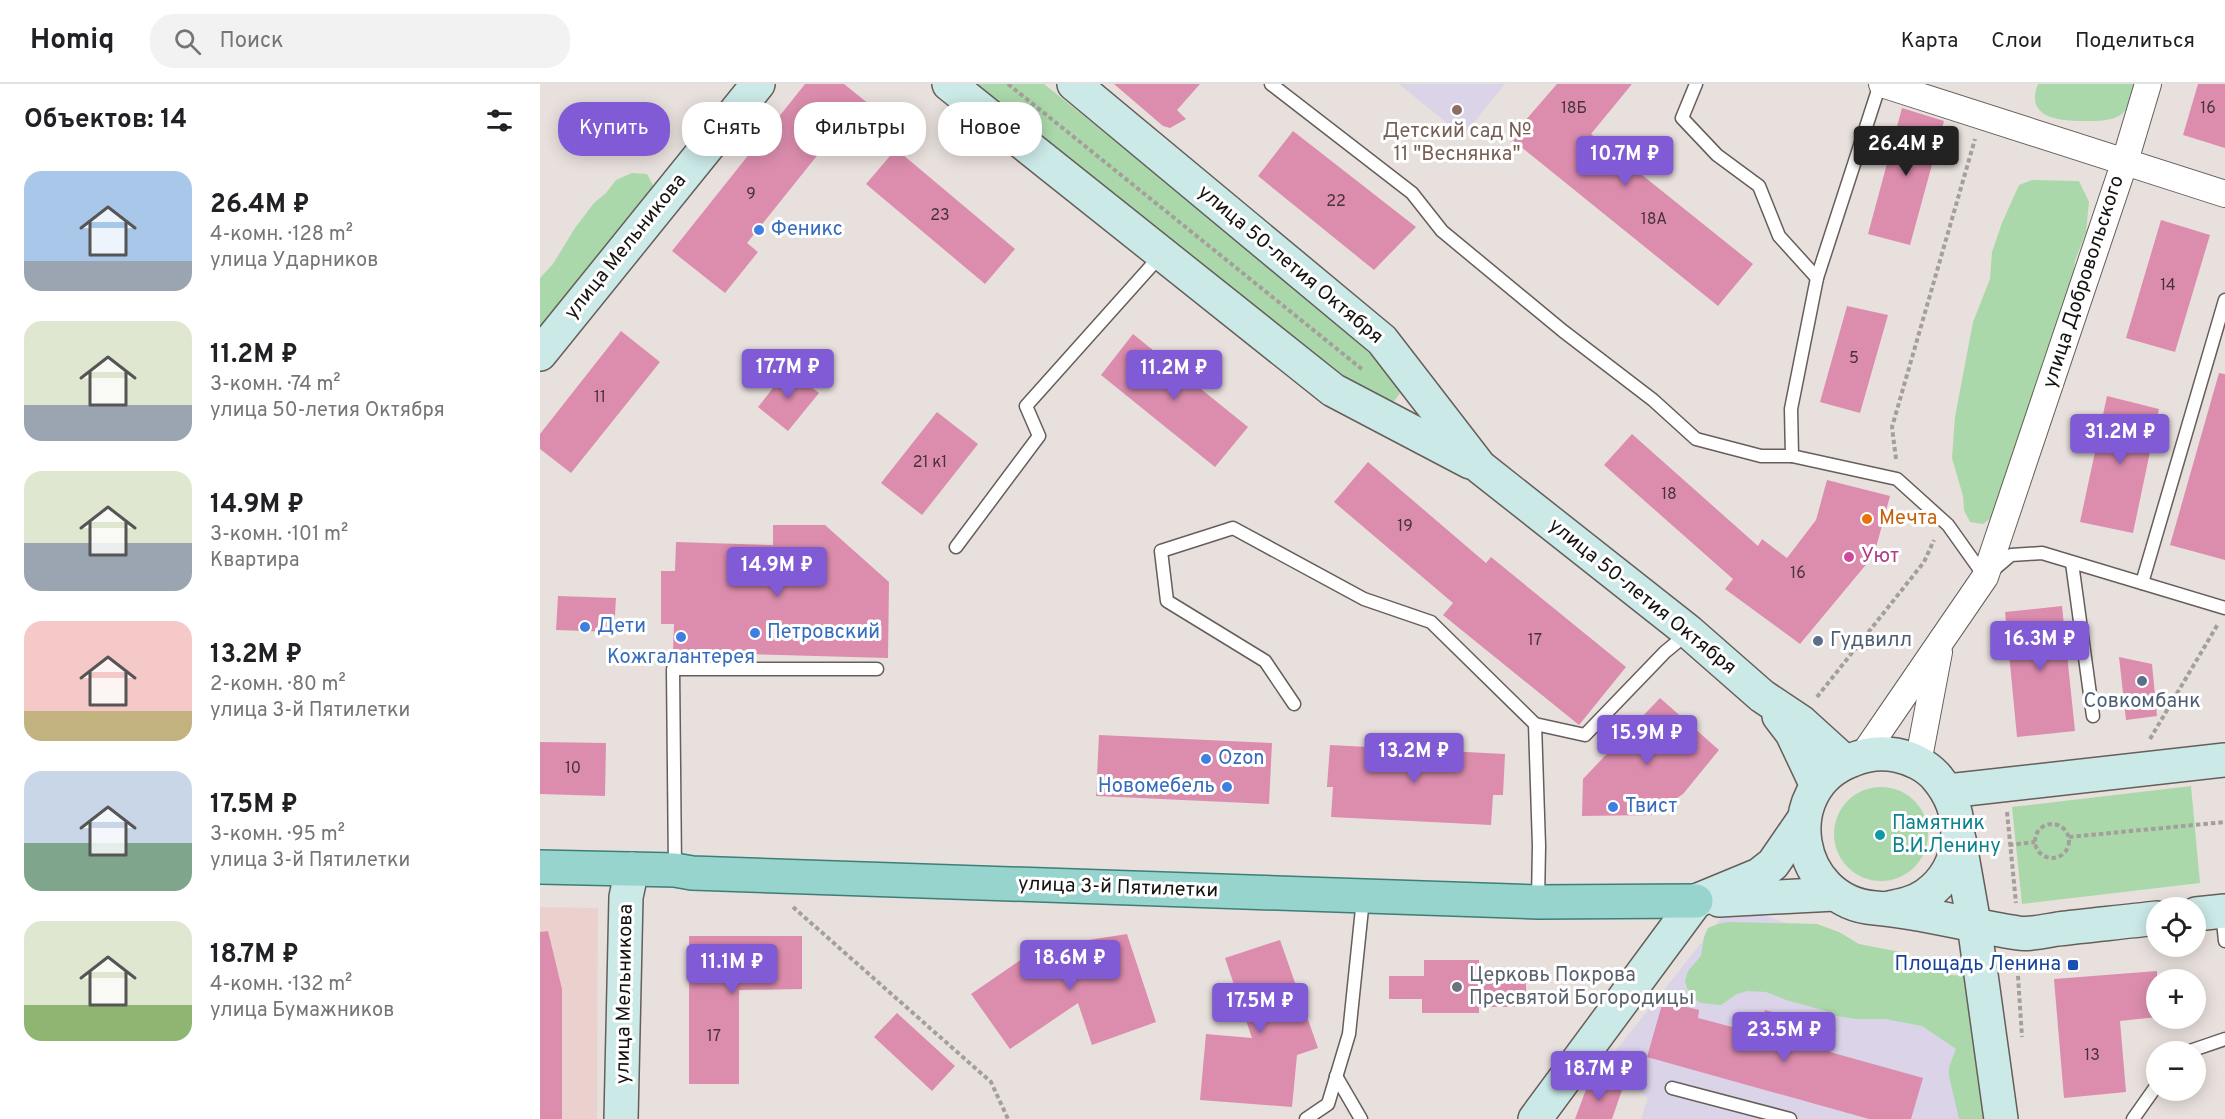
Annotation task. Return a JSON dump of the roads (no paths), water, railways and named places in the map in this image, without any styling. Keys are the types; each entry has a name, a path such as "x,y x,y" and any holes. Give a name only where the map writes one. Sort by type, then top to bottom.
{"main road":[{"name":"улица Мельникова","path":"540,354 758,84"},
{"path":"949,84 1333,390 1480,467"},
{"name":"улица 50-летия Октября","path":"1074,84 1382,340 1480,467 1689,632 1762,696"},
{"path":"1762,696 1854,759"},
{"path":"1762,696 1792,732 1817,786"},
{"path":"2001,1119 1974,924 1958,838 1955,808 1948,791 1936,776 1918,763 1905,757 1889,754 1854,759 1830,772 1817,786 1809,801 1804,819 1803,842 1809,863 1817,876 1835,894 1847,902 1865,907 1974,924 2020,933 2146,919"},
{"path":"1948,791 2225,760"},
{"path":"1535,1119 1696,901 1759,875 1773,864 1804,819"},
{"path":"1884,909 1908,904 1926,894 1939,883 1954,857 1958,838"},
{"name":"улица 3-й Пятилетки","path":"540,867 675,870 692,873 1538,903 1696,901"},
{"name":"улица Мельникова","path":"621,1119 627,897 632,869"},
{"path":"1696,901 1835,894"}],"street":[{"path":"1881,84 2225,194"},
{"name":"улица Добровольского","path":"1854,759 1985,577 2125,161 2148,84"},
{"path":"1918,763 1941,640"}],"lane":[{"path":"1271,84 1412,193 1442,231 1563,331 1653,400 1696,439 1761,456 1792,456 1898,479 1948,525 1985,577 2011,555 2042,553 2225,608"},
{"path":"1696,84 1682,118 1717,155 1759,186 1779,236 1817,278"},
{"path":"1792,456 1791,409 1817,278 1881,84"},
{"path":"956,547 1039,436 1026,406 1162,254"},
{"path":"2142,583 2225,300"},
{"path":"1294,704 1265,661 1167,601 1161,551 1233,528 1364,599 1431,622 1535,724 1584,735 1665,652 1689,632"},
{"path":"2072,562 2093,716"},
{"path":"675,870 672,669 877,669"},
{"path":"1535,724 1539,846 1538,903"},
{"path":"1306,1119 1328,1104 1349,1034 1363,897"},
{"path":"2206,1046 2225,1039"},
{"path":"1336,1076 1361,1119"},
{"path":"1672,1088 1790,1119"},
{"path":"2133,1119 2146,1101"}],"place":[{"name":"Детский сад № 11 \"Веснянка\"","path":"1457,110"},
{"name":"Феникс","path":"759,230"},
{"name":"Мечта","path":"1867,519"},
{"name":"Уют","path":"1849,557"},
{"name":"Дети","path":"585,627"},
{"name":"Петровский","path":"755,633"},
{"name":"Кожгалантерея","path":"681,637"},
{"name":"Гудвилл","path":"1818,641"},
{"name":"Совкомбанк","path":"2142,681"},
{"name":"Ozon","path":"1206,759"},
{"name":"Новомебель","path":"1227,787"},
{"name":"Твист","path":"1613,807"},
{"name":"Памятник В.И.Ленину","path":"1880,835"},
{"name":"Площадь Ленина","path":"2073,965"},
{"name":"Церковь Покрова Пресвятой Богородицы","path":"1457,987"}]}
